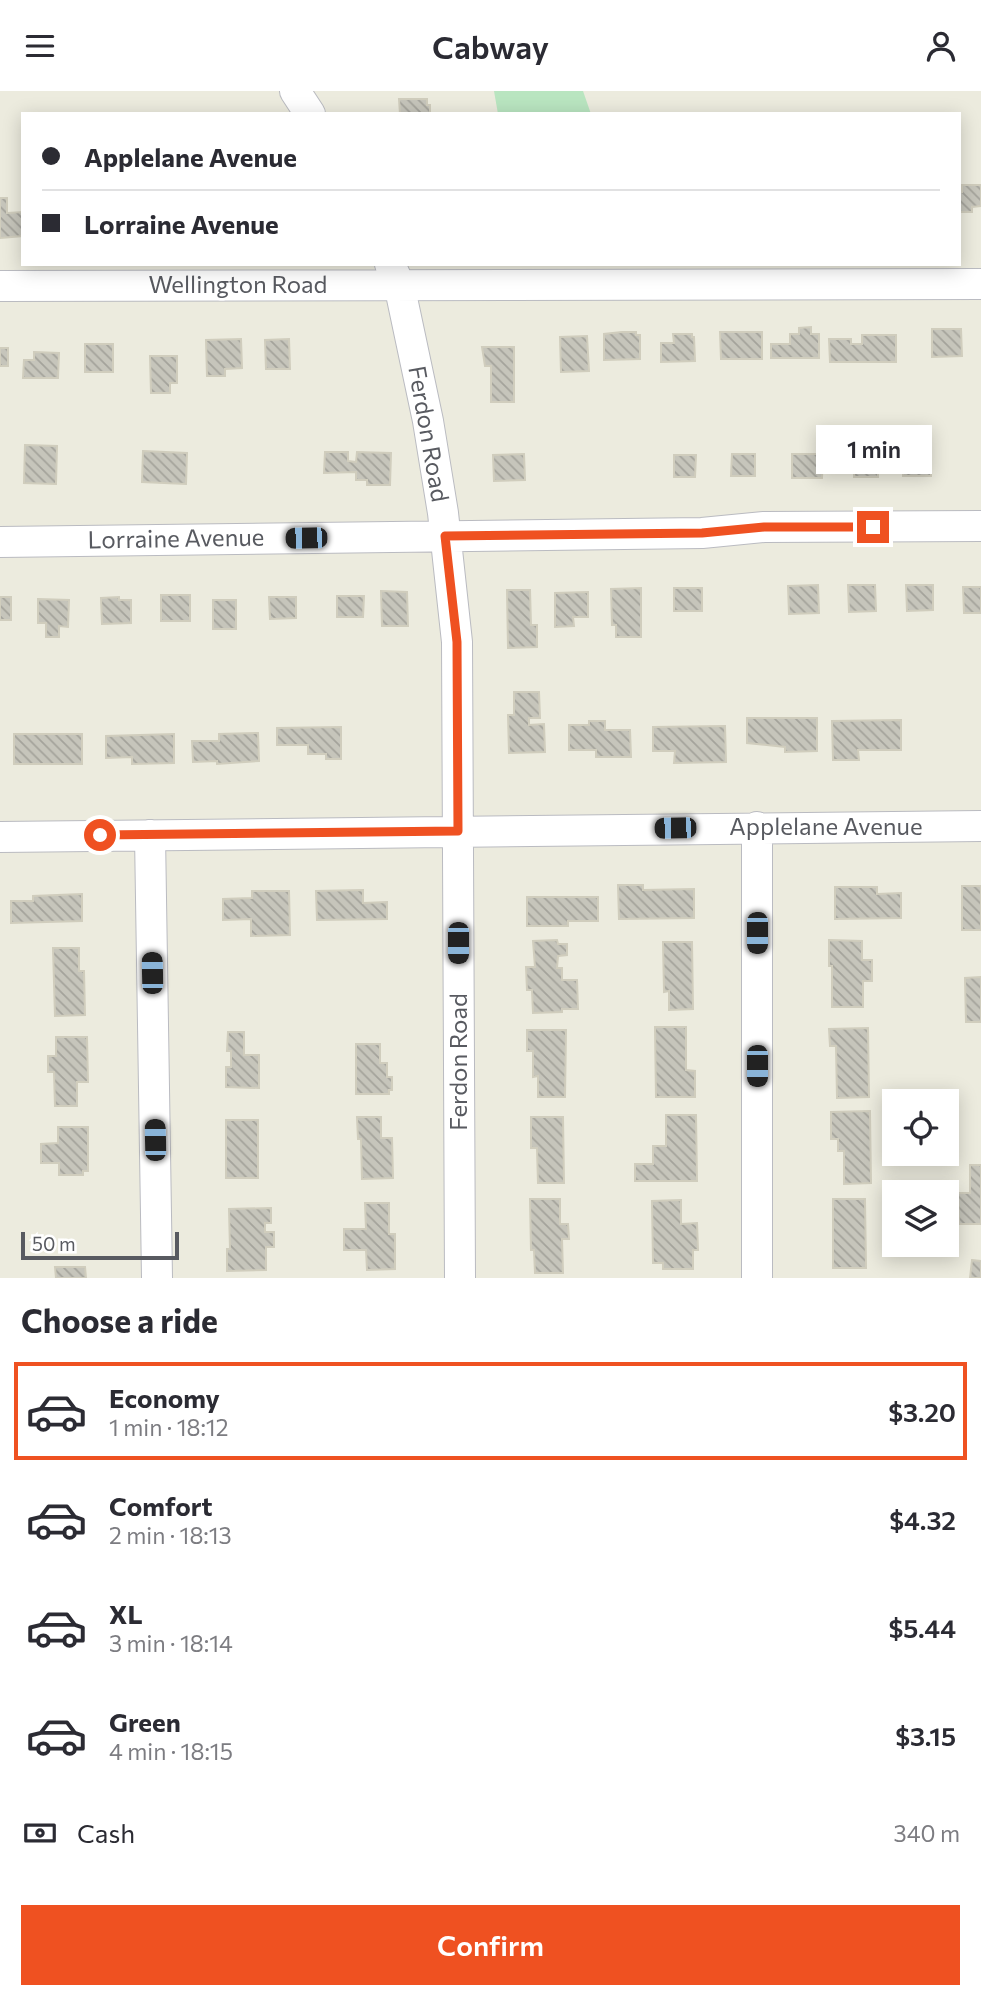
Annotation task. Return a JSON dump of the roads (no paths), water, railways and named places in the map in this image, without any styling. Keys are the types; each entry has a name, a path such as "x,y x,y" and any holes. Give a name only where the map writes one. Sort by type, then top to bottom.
{"street":[{"path":"295,91 309,112"},
{"name":"Wellington Road","path":"0,286 395,274 981,284"},
{"name":"Ferdon Road","path":"395,274 428,421 457,642 460,1278"},
{"name":"Lorraine Avenue","path":"0,542 702,533 764,527 981,526"},
{"name":"Applelane Avenue","path":"0,837 981,826"},
{"path":"757,827 757,1278"},
{"path":"150,835 156,1278"}]}
